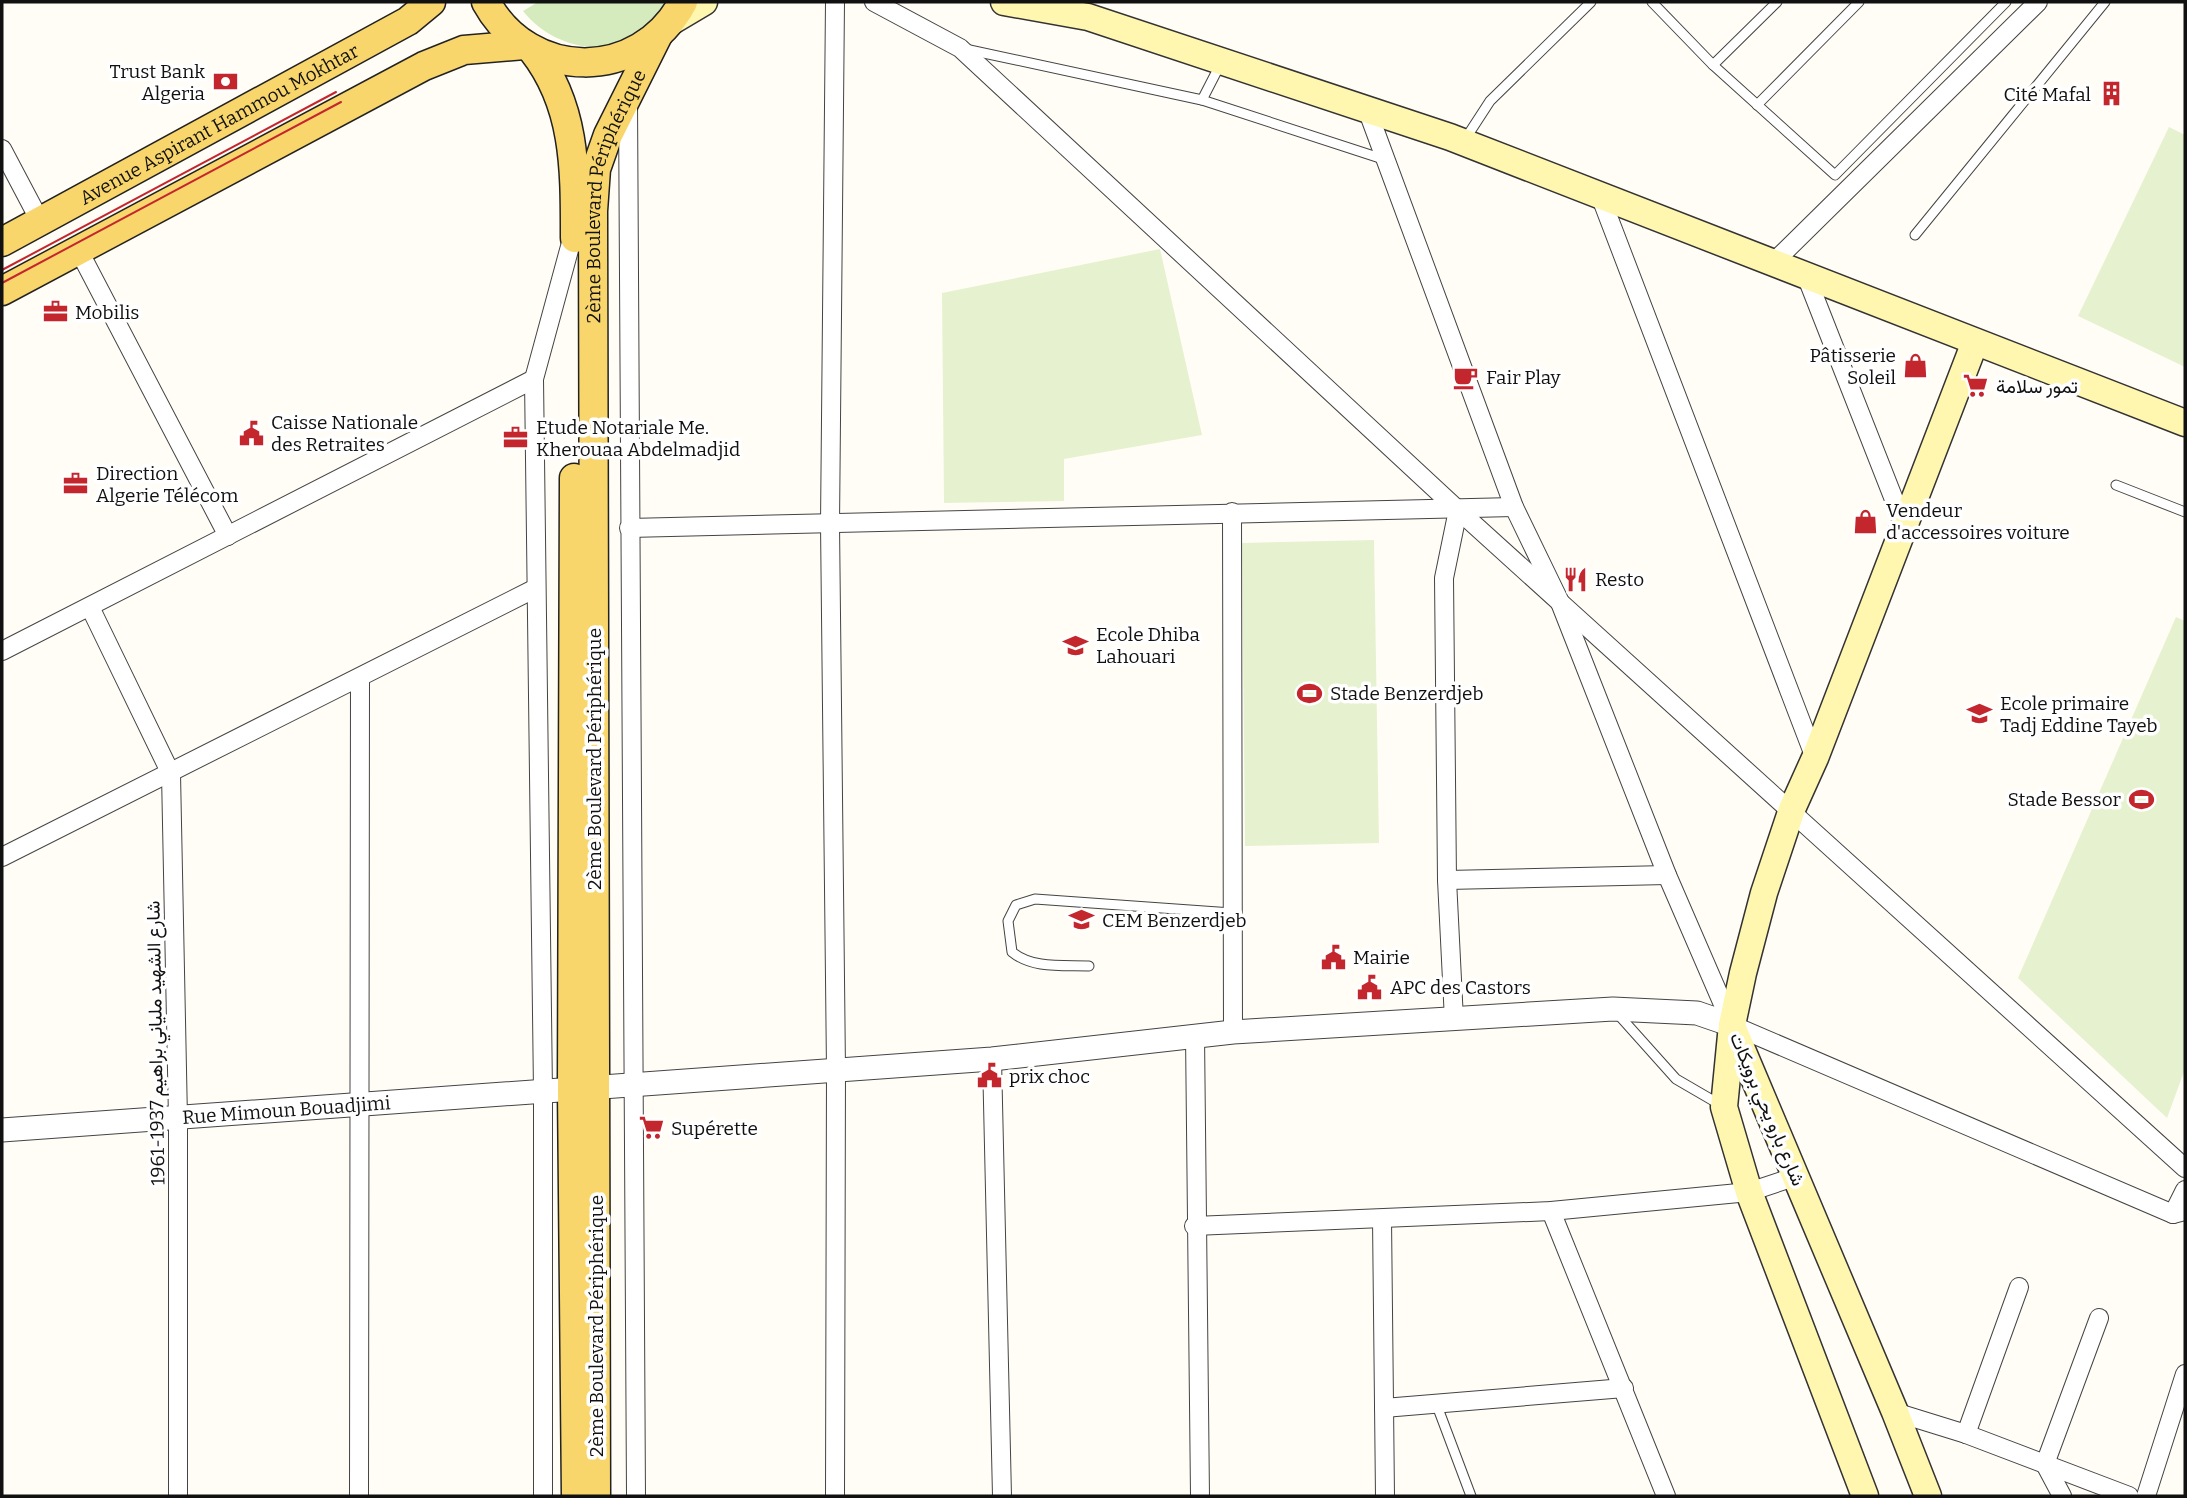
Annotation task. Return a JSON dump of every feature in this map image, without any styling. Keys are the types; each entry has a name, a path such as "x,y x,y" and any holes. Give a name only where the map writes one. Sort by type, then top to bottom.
{"main road":[{"name":"Avenue Aspirant Hammou Mokhtar","path":"2,242 408,21 431,2"},
{"name":"2ème Boulevard Périphérique","path":"486,2 508,32 528,48 551,75 567,121 572,145 583,1090 596,1496"},
{"path":"2,291 424,66 464,50 528,48 564,62 598,63 630,54 671,19 704,2"},
{"path":"1008,2 1088,17 1464,142 1601,198 1775,261 2185,423"},
{"name":"2ème Boulevard Périphérique","path":"576,1496 593,211 596,169 607,135 628,91 671,19"},
{"path":"1732,1025 1764,893 1792,809 1815,758 1975,342"},
{"name":"شارع بارو يحي برويكات","path":"1732,1025 1724,1107 1749,1192 1865,1496"},
{"name":"شارع بارو يحي برويكات","path":"1732,1025 1928,1496"}],"street":[{"path":"835,2 830,524 836,1070 835,1496"},
{"path":"874,2 960,48 1458,510 1792,809 2185,1168"},
{"path":"1775,261 2038,2"},
{"path":"628,91 636,1496"},
{"path":"1368,112 1514,507 1559,600 1667,875 1732,1025 2179,1212 2185,1191"},
{"path":"2,149 40,221"},
{"path":"1601,198 1815,758"},
{"path":"543,1496 543,1092 534,379 575,226"},
{"path":"78,249 228,536"},
{"path":"1805,273 1904,525"},
{"path":"2,651 534,379"},
{"path":"629,528 1514,507"},
{"path":"1454,1020 1447,880 1444,578 1458,510"},
{"path":"1232,512 1233,1032"},
{"path":"2,857 536,588"},
{"name":"شارع الشهيد ملياني براهيم 1937-1961","path":"90,607 171,774 178,1119 178,1496"},
{"path":"359,1496 360,679"},
{"path":"1447,880 1667,875"},
{"name":"Rue Mimoun Bouadjimi","path":"2,1130 992,1059 1233,1032 1613,1009 1697,1013 1732,1025"},
{"path":"1195,1035 1194,1226 1200,1496"},
{"path":"992,1059 1002,1496"},
{"path":"1194,1226 1551,1211 1749,1192 1797,1176"},
{"path":"1551,1211 1665,1496"},
{"path":"1382,1219 1385,1496"},
{"path":"1966,1434 2019,1287"},
{"path":"2062,1496 2045,1464 2099,1318"},
{"path":"2146,1496 2185,1374"},
{"path":"1384,1408 1624,1388"},
{"path":"1895,1412 1966,1434 2129,1496"}],"lane":[{"path":"1464,142 1490,101 1591,2"},
{"path":"1652,2 1713,65 1835,175 2006,2"},
{"path":"1713,65 1777,2"},
{"path":"1757,105 1859,2"},
{"path":"1915,235 2105,2"},
{"path":"960,48 1202,100 1386,160"},
{"path":"1202,100 1222,62"},
{"path":"2116,485 2185,512"},
{"path":"1089,966 1022,961 1012,952 1009,921 1016,905 1035,899 1232,913"},
{"path":"1613,1009 1676,1079 1724,1107"},
{"path":"1435,1402 1471,1496"}],"green space":[{"path":"538,2 670,2 652,24 634,38 600,47 566,42 535,24 523,11"},
{"path":"2169,127 2185,135 2185,367 2078,316"},
{"path":"1160,249 1202,435 1064,459 1064,501 944,503 942,293"},
{"name":"Stade Benzerdjeb","path":"1374,540 1379,843 1245,846 1242,543"},
{"name":"Stade Bessor","path":"2176,617 2185,621 2185,1069 2167,1118 2018,978"}],"tram line":[{"path":"2,270 336,92"},
{"path":"2,283 341,102"}],"place":[{"name":"Trust Bank Algeria","path":"225,82"},
{"name":"Cité Mafal","path":"2111,94"},
{"name":"Mobilis","path":"55,312"},
{"name":"Pâtisserie Soleil","path":"1916,366"},
{"name":"Fair Play","path":"1466,377"},
{"name":"تمور سلامة","path":"1976,386"},
{"name":"Caisse Nationale des Retraites","path":"251,433"},
{"name":"Etude Notariale Me. Kherouaa Abdelmadjid","path":"516,438"},
{"name":"Direction Algerie Télécom","path":"76,484"},
{"name":"Vendeur d'accessoires voiture","path":"1866,521"},
{"name":"Resto","path":"1575,579"},
{"name":"Ecole Dhiba Lahouari","path":"1076,645"},
{"name":"Stade Benzerdjeb","path":"1310,693"},
{"name":"Ecole primaire Tadj Eddine Tayeb","path":"1980,714"},
{"name":"Stade Bessor","path":"2141,799"},
{"name":"CEM Benzerdjeb","path":"1082,920"},
{"name":"Mairie","path":"1333,957"},
{"name":"APC des Castors","path":"1370,987"},
{"name":"prix choc","path":"989,1076"},
{"name":"Supérette","path":"651,1128"}]}
